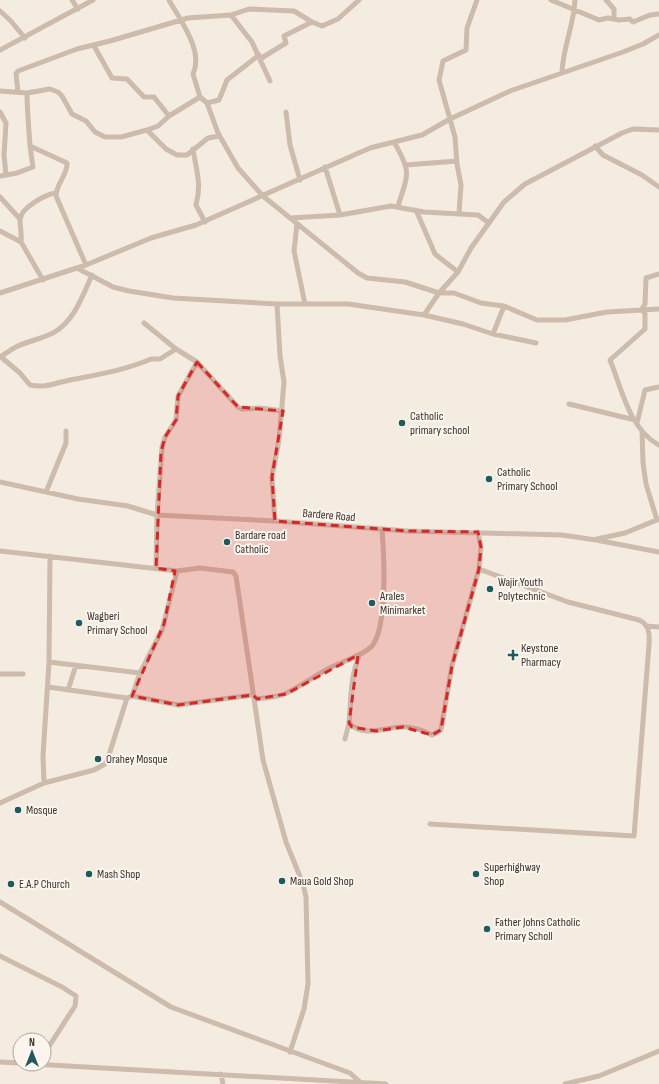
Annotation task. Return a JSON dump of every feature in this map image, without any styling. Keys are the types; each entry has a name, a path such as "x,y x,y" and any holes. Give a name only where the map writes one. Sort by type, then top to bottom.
{"street":[{"path":"72,0 78,9"},
{"path":"0,50 94,0"},
{"path":"169,0 194,44 196,68 193,74 200,97 207,103 219,136 238,168 263,196 363,276 378,280 405,282 439,293 454,293 481,303 504,306 537,320 571,320 598,313 659,309"},
{"path":"18,92 16,74 18,71 77,49 94,46 181,22 188,18 231,15 249,9 294,11 322,26 333,21 359,0"},
{"path":"459,213 461,185 457,161 456,137 438,80 444,61 466,50 467,28 471,12 477,0"},
{"path":"551,0 599,20 630,18 633,22 650,15 659,14"},
{"path":"562,72 566,44 575,11 575,0"},
{"path":"606,0 614,9 614,19"},
{"path":"0,11 10,20 25,38"},
{"path":"231,15 252,42 270,81"},
{"path":"207,103 219,100 227,80 260,57 286,43 284,36 312,22"},
{"path":"0,293 86,265 151,238 205,222 370,148 422,135 450,119 510,91 637,47 659,35"},
{"path":"94,46 112,78 127,79 144,97 154,97 169,116"},
{"path":"0,91 28,93 50,89 58,92 62,96 72,114 86,121 95,132 105,137 121,137 158,126 169,116 200,97"},
{"path":"0,176 16,173 33,167 30,146 30,130 27,118 28,93"},
{"path":"0,112 6,123 4,155 6,174"},
{"path":"286,112 290,145 300,180"},
{"path":"147,130 174,154 187,155 208,138 219,136"},
{"path":"424,315 439,293 458,272 471,248 508,198 525,184 594,146 632,130 659,130"},
{"path":"394,142 406,165 407,177 398,206"},
{"path":"30,146 67,163 67,169 56,193 69,229 86,265"},
{"path":"594,146 603,155 642,175 659,187"},
{"path":"193,149 199,176 199,192 196,205 205,222"},
{"path":"406,165 457,161"},
{"path":"325,167 340,215"},
{"path":"43,280 21,242 20,219 21,214 39,198 48,194 56,193"},
{"path":"0,196 20,219"},
{"path":"290,218 340,215 383,206 398,206 439,213 478,215 489,223"},
{"path":"416,210 435,254 458,272"},
{"path":"297,224 294,251 305,304"},
{"path":"0,231 21,242"},
{"path":"77,268 118,289 173,298 278,304 348,304 424,315 463,324 494,334 536,343"},
{"path":"642,309 645,304 646,278 659,274"},
{"path":"92,275 72,314 62,326 53,333 16,347 0,357 20,373 30,385 44,387 64,381 96,376 150,359 160,359 176,349"},
{"path":"275,520 272,477 283,411 284,374 280,356 278,304"},
{"path":"494,334 504,306"},
{"path":"642,309 645,314 645,329 610,360 628,410 642,431 659,445"},
{"path":"144,323 176,349 197,362 238,407 283,411"},
{"path":"156,568 157,515 163,441 176,420 178,396 181,389 197,362"},
{"path":"636,421 645,390 659,387"},
{"path":"570,404 636,421"},
{"path":"46,492 66,443 66,431"},
{"path":"596,540 625,533 658,519 646,484 643,463 642,431"},
{"name":"Bardere Road","path":"0,482 78,499 128,506 157,515 275,520 382,529 562,535 659,552"},
{"path":"253,695 258,700 286,694 334,666 360,654 372,645 378,629 382,611 384,562 382,529"},
{"path":"349,723 352,727 376,731 403,727 432,735 441,730 452,666 479,569 481,547 478,532"},
{"path":"0,551 177,571 200,568 234,572 236,576 262,760 286,842 303,884 306,897 308,984 300,1023 290,1052"},
{"path":"44,783 43,756 50,662 50,556"},
{"path":"430,824 634,836 650,640 646,626 639,620 568,602 479,569"},
{"path":"0,803 44,783 94,770 105,764 140,673 162,630 166,608 172,594 177,571"},
{"path":"646,626 659,627"},
{"path":"345,739 349,723 352,684 356,662 360,654"},
{"path":"50,662 140,673"},
{"path":"68,690 76,665"},
{"path":"0,674 23,674"},
{"path":"48,687 130,697 178,705 253,695"},
{"path":"0,902 130,984 171,1007 350,1073 359,1081"},
{"path":"0,956 62,987 76,996 75,1006 52,1042"},
{"path":"565,1084 599,1076 659,1052"},
{"path":"0,1062 12,1063"},
{"path":"52,1065 359,1081 386,1084"},
{"path":"221,1074 223,1084"}],"highlighted area":[{"path":"197,362 238,407 283,411 272,477 275,521 408,531 478,532 481,547 479,569 452,666 441,730 432,735 403,727 376,731 352,727 349,723 358,655 286,694 257,699 253,695 178,705 132,696 164,624 175,571 156,568 161,452 165,437 176,420 178,396"}],"place":[{"name":"Catholic primary school","path":"402,423"},
{"name":"Catholic Primary School","path":"489,479"},
{"name":"Bardare road Catholic","path":"227,542"},
{"name":"Wajir Youth Polytechnic","path":"490,589"},
{"name":"Arales Minimarket","path":"372,603"},
{"name":"Wagberi Primary School","path":"79,623"},
{"name":"Keystone Pharmacy","path":"513,655"},
{"name":"Orahey Mosque","path":"98,759"},
{"name":"Mosque","path":"18,810"},
{"name":"Mash Shop","path":"89,874"},
{"name":"Superhighway Shop","path":"476,874"},
{"name":"Maua Gold Shop","path":"282,881"},
{"name":"E.A.P Church","path":"11,884"},
{"name":"Father Johns Catholic Primary Scholl","path":"487,929"}]}
